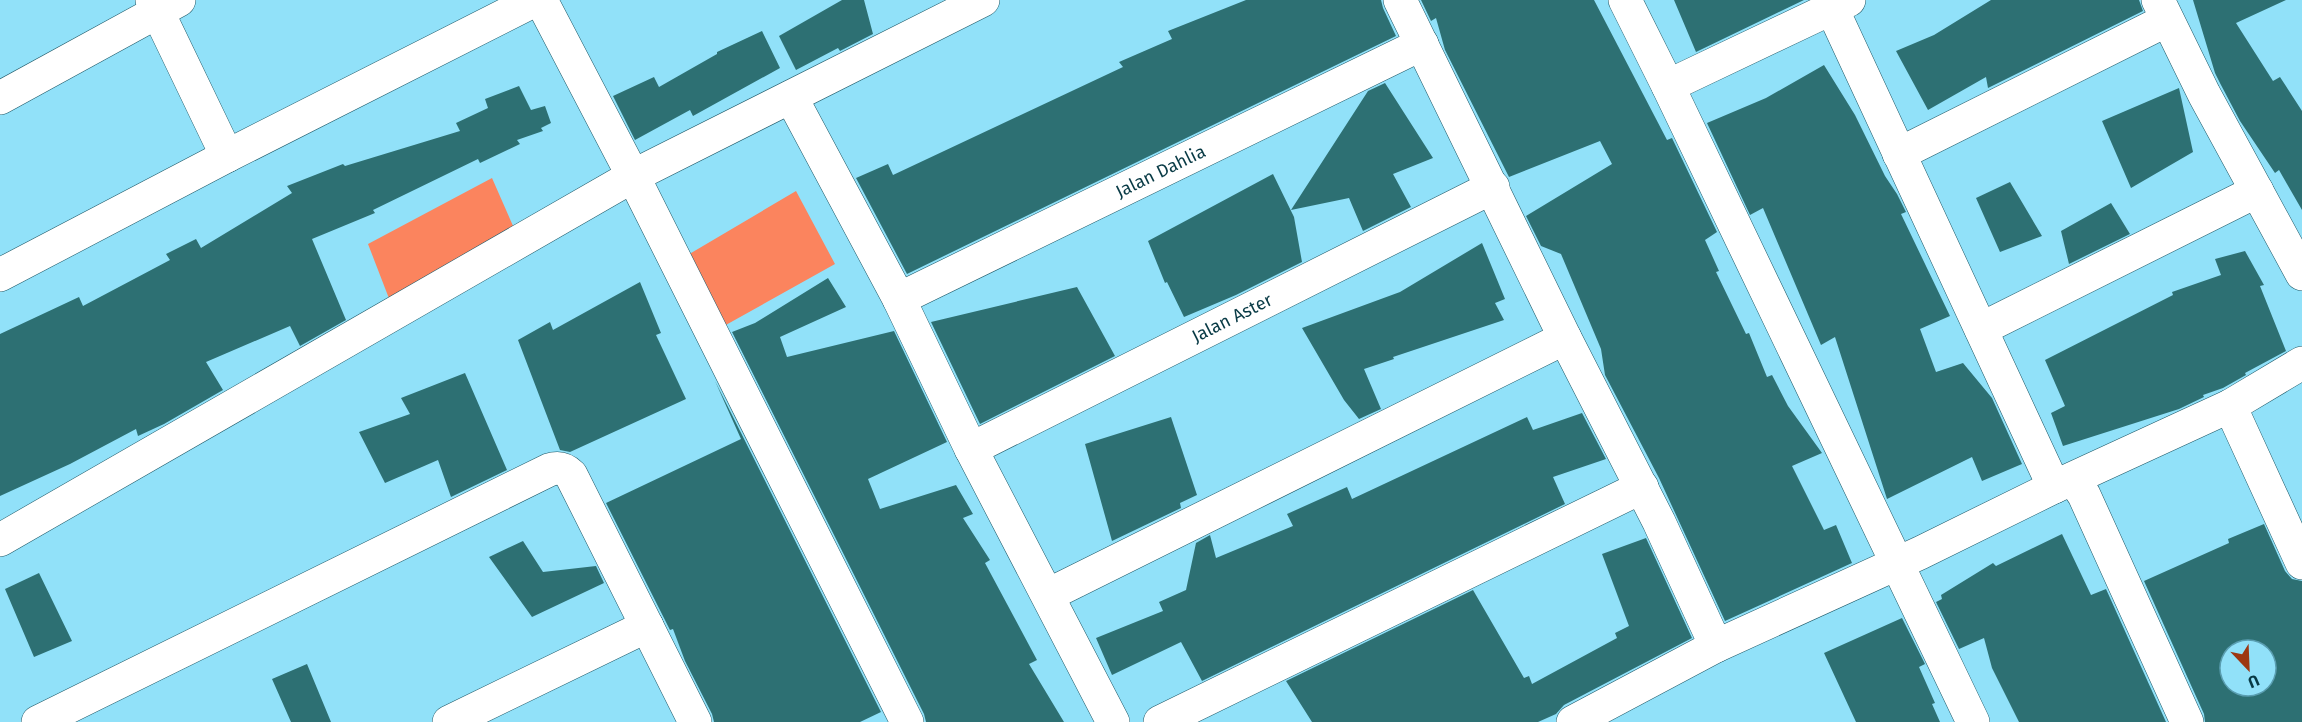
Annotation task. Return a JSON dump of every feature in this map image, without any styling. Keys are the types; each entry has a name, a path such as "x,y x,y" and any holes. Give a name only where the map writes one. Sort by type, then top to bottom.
{"street":[{"path":"0,275 227,156 535,0"},
{"path":"541,0 633,176 907,722"},
{"path":"4,528 633,176 791,97 928,11 983,0"},
{"path":"1400,0 1565,338 1642,487 1716,646"},
{"path":"1624,0 1668,86 1884,540 1898,563 1972,722"},
{"path":"1668,86 1836,2 1899,154 1981,329 2063,483 2084,495 2187,722"},
{"path":"0,98 163,4 227,156"},
{"path":"1899,154 2162,10 2302,274"},
{"name":"Jalan Dahlia","path":"899,299 1422,44"},
{"path":"791,97 899,299 971,449 1113,722"},
{"name":"Jalan Aster","path":"971,449 1493,187"},
{"path":"1981,329 2257,191"},
{"path":"1048,595 1565,338"},
{"path":"1573,722 1716,646 2230,406 2302,363"},
{"path":"2230,406 2302,563"},
{"path":"38,722 557,468 566,470 572,475 695,722"},
{"path":"1160,722 1642,487"},
{"path":"449,722 647,626"}],"shaded area":[{"path":"492,178 524,251 395,314 368,244"},
{"path":"796,191 835,264 724,326 686,256"}],"building":[{"path":"842,0 864,0 873,34 840,51 838,48 796,70 779,36"},
{"path":"1246,0 1381,0 1396,36 907,274 856,178 888,164 893,175 1123,67 1119,62 1172,39 1168,31"},
{"path":"1421,0 1594,0 1667,140 1672,138 1717,232 1705,240 1719,271 1716,272 1746,334 1749,333 1767,377 1772,375 1788,406 1822,453 1792,466 1824,530 1836,525 1852,563 1725,621 1659,478 1605,375 1601,349 1561,254 1541,246 1526,216 1612,164 1600,141 1509,177 1445,50 1436,18 1431,21"},
{"path":"1674,0 1804,0 1696,52"},
{"path":"1991,0 2139,0 2143,11 1988,88 1986,77 1928,110 1896,51 1934,35"},
{"path":"2193,0 2286,0 2236,23 2273,81 2280,77 2302,111 2302,210 2279,170 2275,173 2240,121 2221,85 2215,73"},
{"path":"762,31 780,68 693,116 690,110 635,140 613,96 654,77 659,87 717,52"},
{"path":"1824,65 1855,115 1885,176 1897,194 1906,212 1901,214 1950,316 1920,329 1936,372 1963,363 1992,398 2022,464 1982,481 1972,457 1887,499 1835,337 1821,345 1763,208 1750,215 1707,123 1766,98"},
{"path":"1385,83 1433,158 1393,174 1411,207 1363,231 1349,198 1291,210 1368,91"},
{"path":"519,86 531,110 545,106 551,123 541,128 543,131 517,140 520,144 480,163 478,159 373,210 375,213 312,239 346,320 300,346 290,326 206,362 223,390 164,424 138,436 136,429 70,464 0,496 0,334 79,297 83,306 170,260 166,254 196,239 201,248 292,193 287,186 343,164 345,166 460,131 456,123 488,108 485,99"},
{"path":"2179,88 2193,152 2131,188 2102,121"},
{"path":"1273,174 1294,217 1302,262 1236,295 1184,317 1167,282 1165,283 1148,241"},
{"path":"2010,182 2042,236 2000,252 1976,198"},
{"path":"2111,203 2130,234 2069,264 2061,231"},
{"path":"1482,243 1505,299 1495,303 1504,320 1364,369 1381,409 1359,419 1344,400 1302,328 1400,292"},
{"path":"2245,251 2264,285 2260,286 2286,351 2223,388 2203,395 2204,397 2179,409 2063,446 2051,413 2065,406 2045,360 2173,295 2172,292 2221,275 2215,259"},
{"path":"828,278 846,307 780,337 787,357 894,331 947,442 868,479 880,509 956,485 973,514 963,518 990,560 985,563 1037,660 1029,664 1064,722 926,722 732,332 755,323"},
{"path":"640,282 661,333 656,335 686,399 570,452 560,450 518,340 550,322 553,330"},
{"path":"1077,287 1115,356 980,424 931,322"},
{"path":"465,373 507,470 451,497 438,460 385,483 359,432 410,414 401,398"},
{"path":"715,381 881,712 860,722 714,722 685,661 673,629 670,630 606,503 741,439"},
{"path":"1582,413 1606,459 1553,477 1565,504 1202,681 1181,642 1112,675 1096,638 1163,611 1159,602 1186,590 1196,543 1210,535 1216,558 1293,526 1287,514 1347,487 1352,499 1527,417 1533,430"},
{"path":"1171,417 1197,495 1180,503 1181,508 1112,541 1085,444"},
{"path":"2264,524 2285,571 2292,579 2302,581 2302,722 2205,722 2204,714 2144,581 2229,543 2228,539"},
{"path":"2062,534 2091,595 2106,589 2166,722 2019,722 1992,668 1984,638 1959,649 1936,602 1942,599 1941,595 1993,563 1996,566"},
{"path":"1646,538 1692,638 1564,705 1556,714 1538,722 1312,722 1286,681 1473,590 1524,678 1529,676 1532,684 1617,638 1615,633 1629,626 1602,554"},
{"path":"523,541 543,572 596,566 604,583 532,617 489,557"},
{"path":"39,573 72,641 34,657 5,589"},
{"path":"1902,618 1925,664 1919,667 1935,703 1932,704 1940,722 1856,722 1824,653"},
{"path":"307,664 331,722 291,722 272,679"}]}
